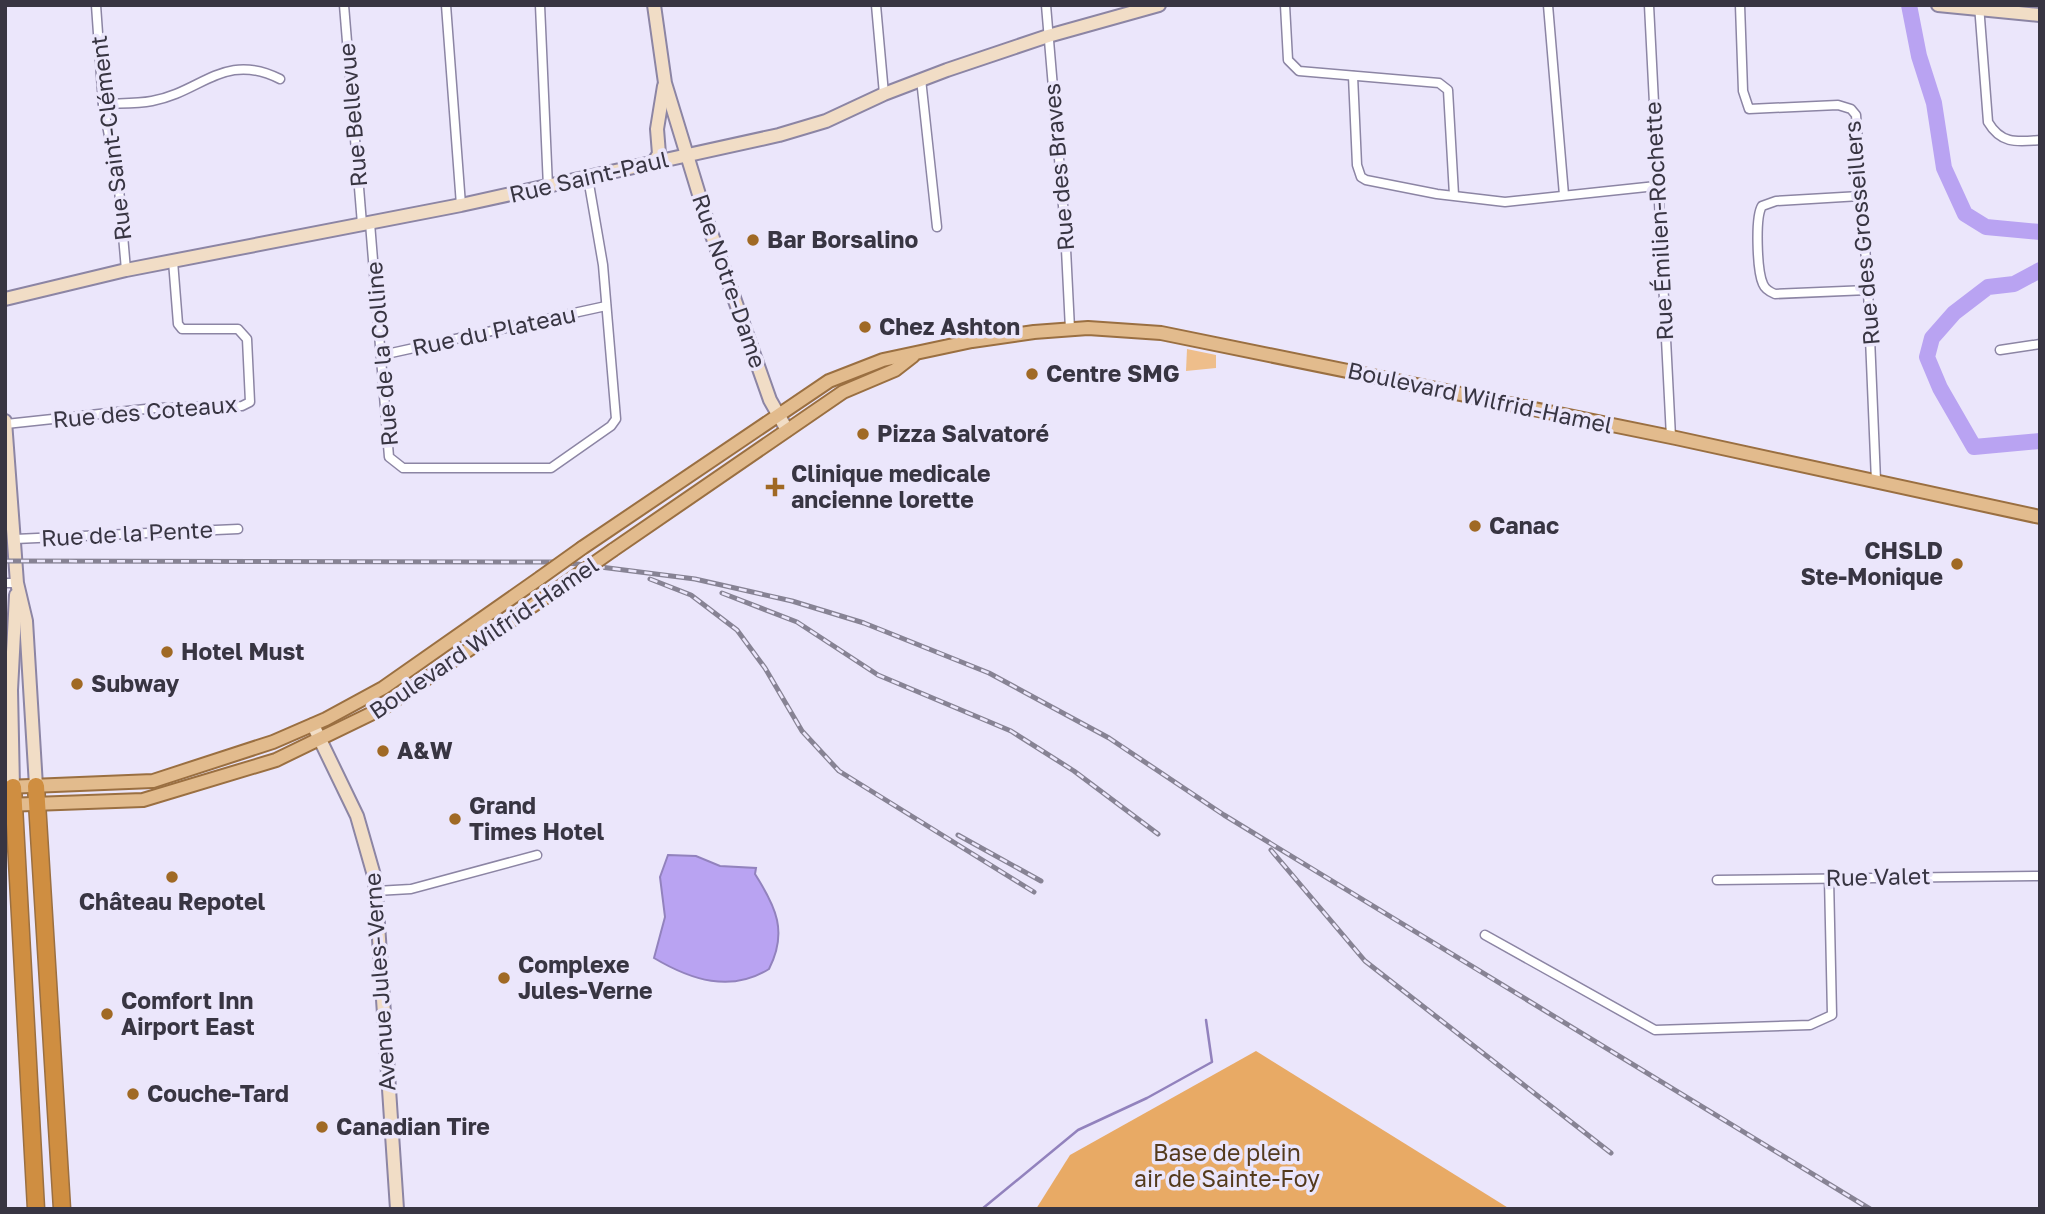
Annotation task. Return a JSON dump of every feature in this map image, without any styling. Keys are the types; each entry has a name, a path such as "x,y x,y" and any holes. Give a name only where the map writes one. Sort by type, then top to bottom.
{"highway":[{"path":"36,786 62,1209"},
{"path":"9,787 36,1209"}],"main road":[{"name":"Boulevard Wilfrid-Hamel","path":"9,787 129,784 184,773 313,725 389,684 582,548 829,381 883,360 972,341 1070,328 1161,333 1671,437 2040,517"},
{"name":"Boulevard Wilfrid-Hamel","path":"9,805 143,800 262,765 321,740 412,690 786,430 843,393 895,370 916,354"}],"street":[{"name":"Rue Saint-Clément","path":"96,5 103,104 119,189 126,270"},
{"name":"Rue Bellevue","path":"344,5 366,223"},
{"path":"446,5 461,205"},
{"path":"540,5 548,187"},
{"name":"Rue Notre-Dame","path":"654,5 665,83 708,224 777,414 786,430"},
{"path":"876,5 884,94"},
{"name":"Rue des Braves","path":"1046,5 1065,229 1070,328"},
{"name":"Rue Saint-Paul","path":"5,299 126,270 548,187 826,121 921,79 1048,36 1159,5"},
{"path":"1285,5 1287,51 1293,67 1299,71 1439,83 1448,90 1454,195"},
{"path":"1548,5 1564,195"},
{"name":"Rue Émilien-Rochette","path":"1649,5 1656,186 1671,437"},
{"name":"Rue des Grosseillers","path":"1740,5 1746,104 1756,111 1838,105 1851,109 1858,121 1860,196 1878,466 1876,481"},
{"path":"1938,5 1979,6 2040,15"},
{"path":"1979,6 1988,122 1999,138 2006,141 2040,141"},
{"path":"103,104 152,101 230,70 265,71 281,79"},
{"path":"1353,76 1357,165 1361,177 1505,202 1656,186"},
{"path":"921,79 937,227"},
{"path":"653,163 659,154 657,129 665,83"},
{"name":"Rue de la Colline","path":"366,223 382,355 389,457 398,466 551,468 611,426 616,419 603,265 588,178"},
{"path":"1860,196 1767,202 1762,206 1757,219 1761,276 1764,287 1775,294 1868,290"},
{"name":"Rue des Coteaux","path":"5,422 155,408 242,406 250,402 247,339 238,329 182,329 178,324 173,261"},
{"name":"Rue du Plateau","path":"382,355 606,306"},
{"path":"2000,350 2040,344"},
{"path":"5,422 15,539 11,583 9,787"},
{"name":"Rue de la Pente","path":"15,539 238,529"},
{"path":"11,583 26,621 36,786"},
{"name":"Avenue Jules-Verne","path":"313,725 361,825 376,891 397,1209"},
{"path":"376,891 411,889 537,855"},
{"name":"Rue Valet","path":"1717,880 2040,876"},
{"path":"1485,934 1655,1030 1811,1025 1832,1015 1829,878"}],"shaded area":[{"path":"1187,349 1216,355 1216,368 1186,371"},
{"path":"668,855 696,856 720,866 756,868 755,874 769,898 777,920 778,943 769,969 740,981 711,981 682,972 654,958 665,917 660,877"}],"green space":[{"name":"Base de plein air de Sainte-Foy","path":"1256,1051 1510,1209 1036,1209 1070,1155"}],"waterway":[{"path":"1909,5 1919,56 1934,103 1944,168 1965,214 1986,227 2040,232"},
{"path":"2040,270 2014,284 1988,287 1954,313 1932,338 1927,357 1940,388 1974,447 2040,441"},
{"path":"982,1209 1078,1130 1147,1098 1212,1062 1206,1020"}],"railway":[{"path":"5,561 561,562 695,579 792,601 864,623 989,673 1109,738 1224,815 1870,1209"},
{"path":"650,579 691,595 737,630 765,668 802,731 839,771 1034,892"},
{"path":"722,593 797,622 878,675 1011,731 1074,771 1158,834"},
{"path":"958,835 1041,881"},
{"path":"1271,850 1365,961 1611,1153"}],"place":[{"name":"Bar Borsalino","path":"753,240"},
{"name":"Chez Ashton","path":"865,327"},
{"name":"Centre SMG","path":"1032,374"},
{"name":"Pizza Salvatoré","path":"863,434"},
{"name":"Clinique medicale ancienne lorette","path":"775,487"},
{"name":"Canac","path":"1475,526"},
{"name":"CHSLD Ste-Monique","path":"1957,564"},
{"name":"Hotel Must","path":"167,652"},
{"name":"Subway","path":"77,684"},
{"name":"A&W","path":"383,751"},
{"name":"Grand Times Hotel","path":"455,819"},
{"name":"Château Repotel","path":"172,877"},
{"name":"Complexe Jules-Verne","path":"504,978"},
{"name":"Comfort Inn Airport East","path":"107,1014"},
{"name":"Couche-Tard","path":"133,1094"},
{"name":"Canadian Tire","path":"322,1127"}]}
